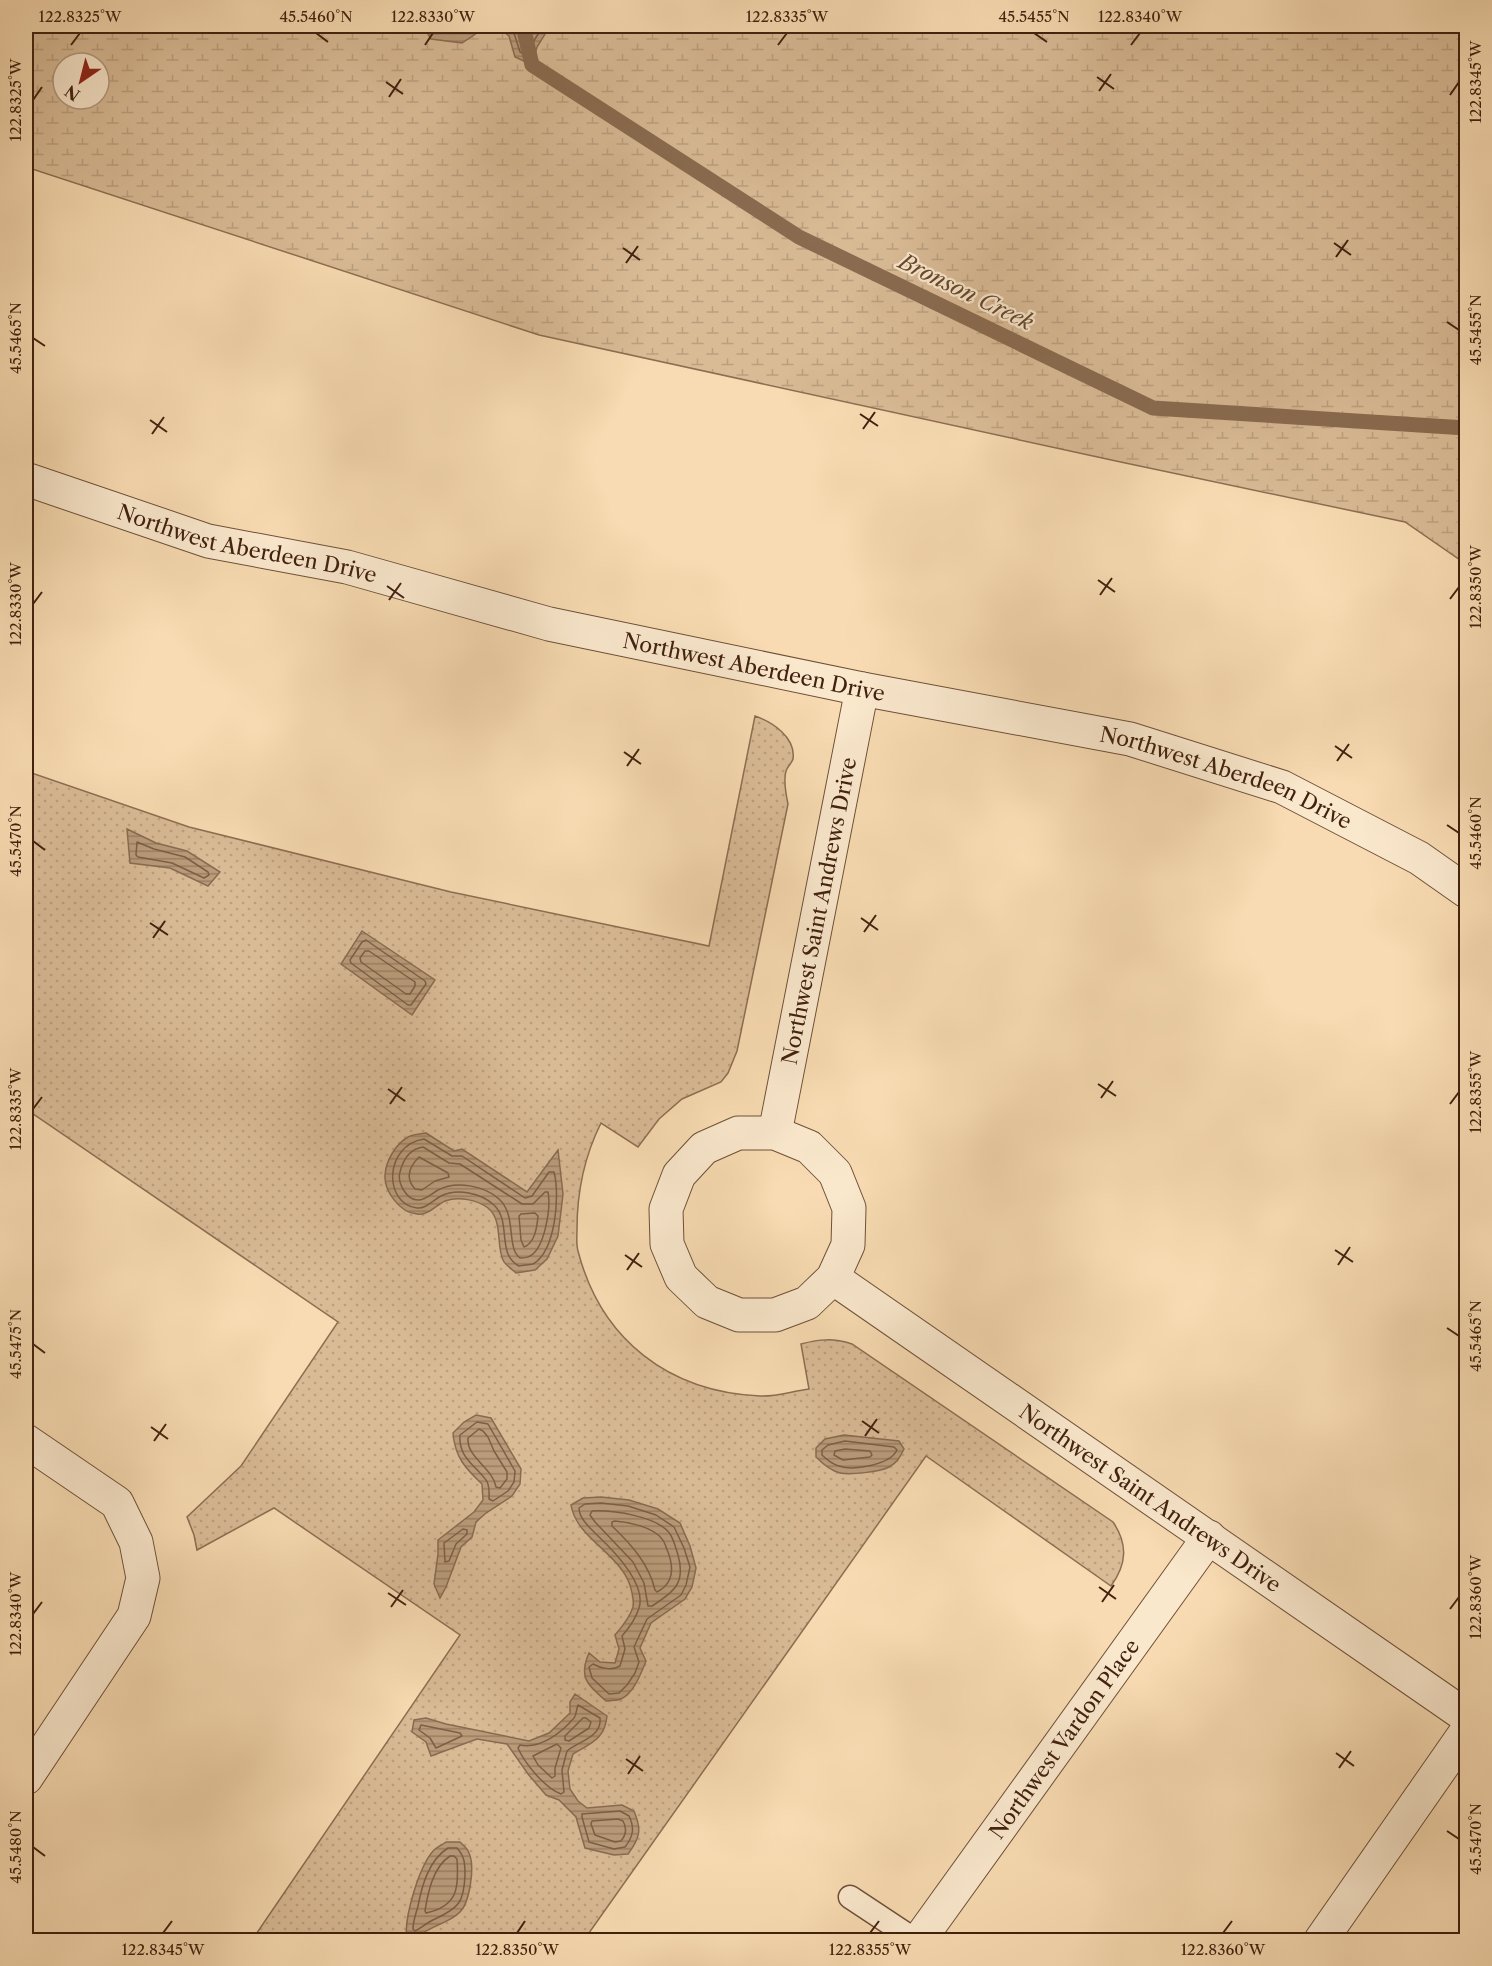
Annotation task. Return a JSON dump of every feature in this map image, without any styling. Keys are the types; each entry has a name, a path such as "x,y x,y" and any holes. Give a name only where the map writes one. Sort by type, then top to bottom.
{"street":[{"name":"Northwest Aberdeen Drive","path":"26,479 208,541 347,567 549,624 862,689 1130,740 1282,787 1419,858 1467,891"},
{"name":"Northwest Saint Andrews Drive","path":"775,1133 862,689"},
{"path":"738,1133 775,1133 809,1147 835,1173 849,1208 848,1245 833,1278 807,1303 775,1315 739,1315 707,1302 681,1277 667,1244 666,1209 679,1175 704,1148 738,1133"},
{"name":"Northwest Saint Andrews Drive","path":"833,1278 1467,1716"},
{"path":"26,1441 117,1503 136,1542 143,1578 134,1616 26,1778"},
{"name":"Northwest Vardon Place","path":"917,1941 1209,1537"},
{"path":"1321,1941 1467,1732"}],"lane":[{"path":"850,1897 917,1941"}],"green space":[{"path":"26,26 1466,26 1466,564 1405,522 539,335 26,167"},
{"path":"755,716 769,722 787,737 793,751 793,759 785,775 788,804 737,1051 728,1073 721,1082 682,1099 659,1119 638,1147 601,1123 586,1161 578,1201 577,1246 589,1283 603,1311 622,1335 643,1355 668,1372 696,1384 727,1392 766,1396 809,1389 801,1344 826,1340 852,1344 1113,1522 1123,1546 1123,1562 1120,1570 1111,1586 926,1456 584,1940 252,1940 460,1635 274,1508 197,1550 187,1517 241,1466 338,1322 26,1109 26,771 189,827 451,892 709,946"}],"water":[{"path":"423,26 496,26 480,31 462,43 431,39"},
{"path":"496,26 550,26 537,47 532,65 515,57 509,36"},
{"path":"127,829 156,843 187,851 220,872 208,886 170,868 130,863"},
{"path":"362,931 435,980 412,1015 341,964"},
{"path":"426,1133 454,1151 462,1149 527,1192 558,1150 563,1194 558,1236 547,1259 535,1270 516,1273 505,1264 501,1254 496,1219 484,1205 456,1199 445,1201 432,1210 417,1214 405,1210 394,1200 385,1181 390,1158 404,1140 412,1135"},
{"path":"476,1415 491,1418 521,1469 520,1484 512,1496 476,1522 472,1537 461,1547 440,1598 434,1584 438,1540 474,1512 483,1500 482,1484 462,1462 456,1449 453,1433 464,1422"},
{"path":"844,1435 899,1441 904,1449 896,1462 885,1469 865,1473 840,1473 827,1467 816,1457 816,1448 825,1439"},
{"path":"583,1498 629,1500 658,1509 680,1523 696,1568 692,1587 685,1599 651,1623 640,1648 646,1661 633,1688 621,1699 606,1701 590,1685 584,1669 589,1653 600,1662 615,1663 619,1649 615,1635 632,1611 633,1597 628,1580 621,1568 582,1529 571,1505"},
{"path":"575,1694 607,1716 606,1724 596,1740 573,1754 568,1771 570,1789 578,1801 587,1808 622,1805 634,1811 639,1829 635,1843 628,1854 614,1855 585,1848 576,1817 559,1800 546,1795 507,1744 477,1739 431,1756 426,1742 412,1732 414,1720 426,1718 529,1741 549,1733 570,1713 570,1702"},
{"path":"446,1842 460,1842 467,1849 471,1859 469,1892 464,1907 447,1921 423,1933 422,1940 407,1940 407,1920 418,1880 428,1858 434,1850"}],"waterway":[{"name":"Bronson Creek","path":"523,26 532,65 799,237 1153,408 1466,428"}]}
